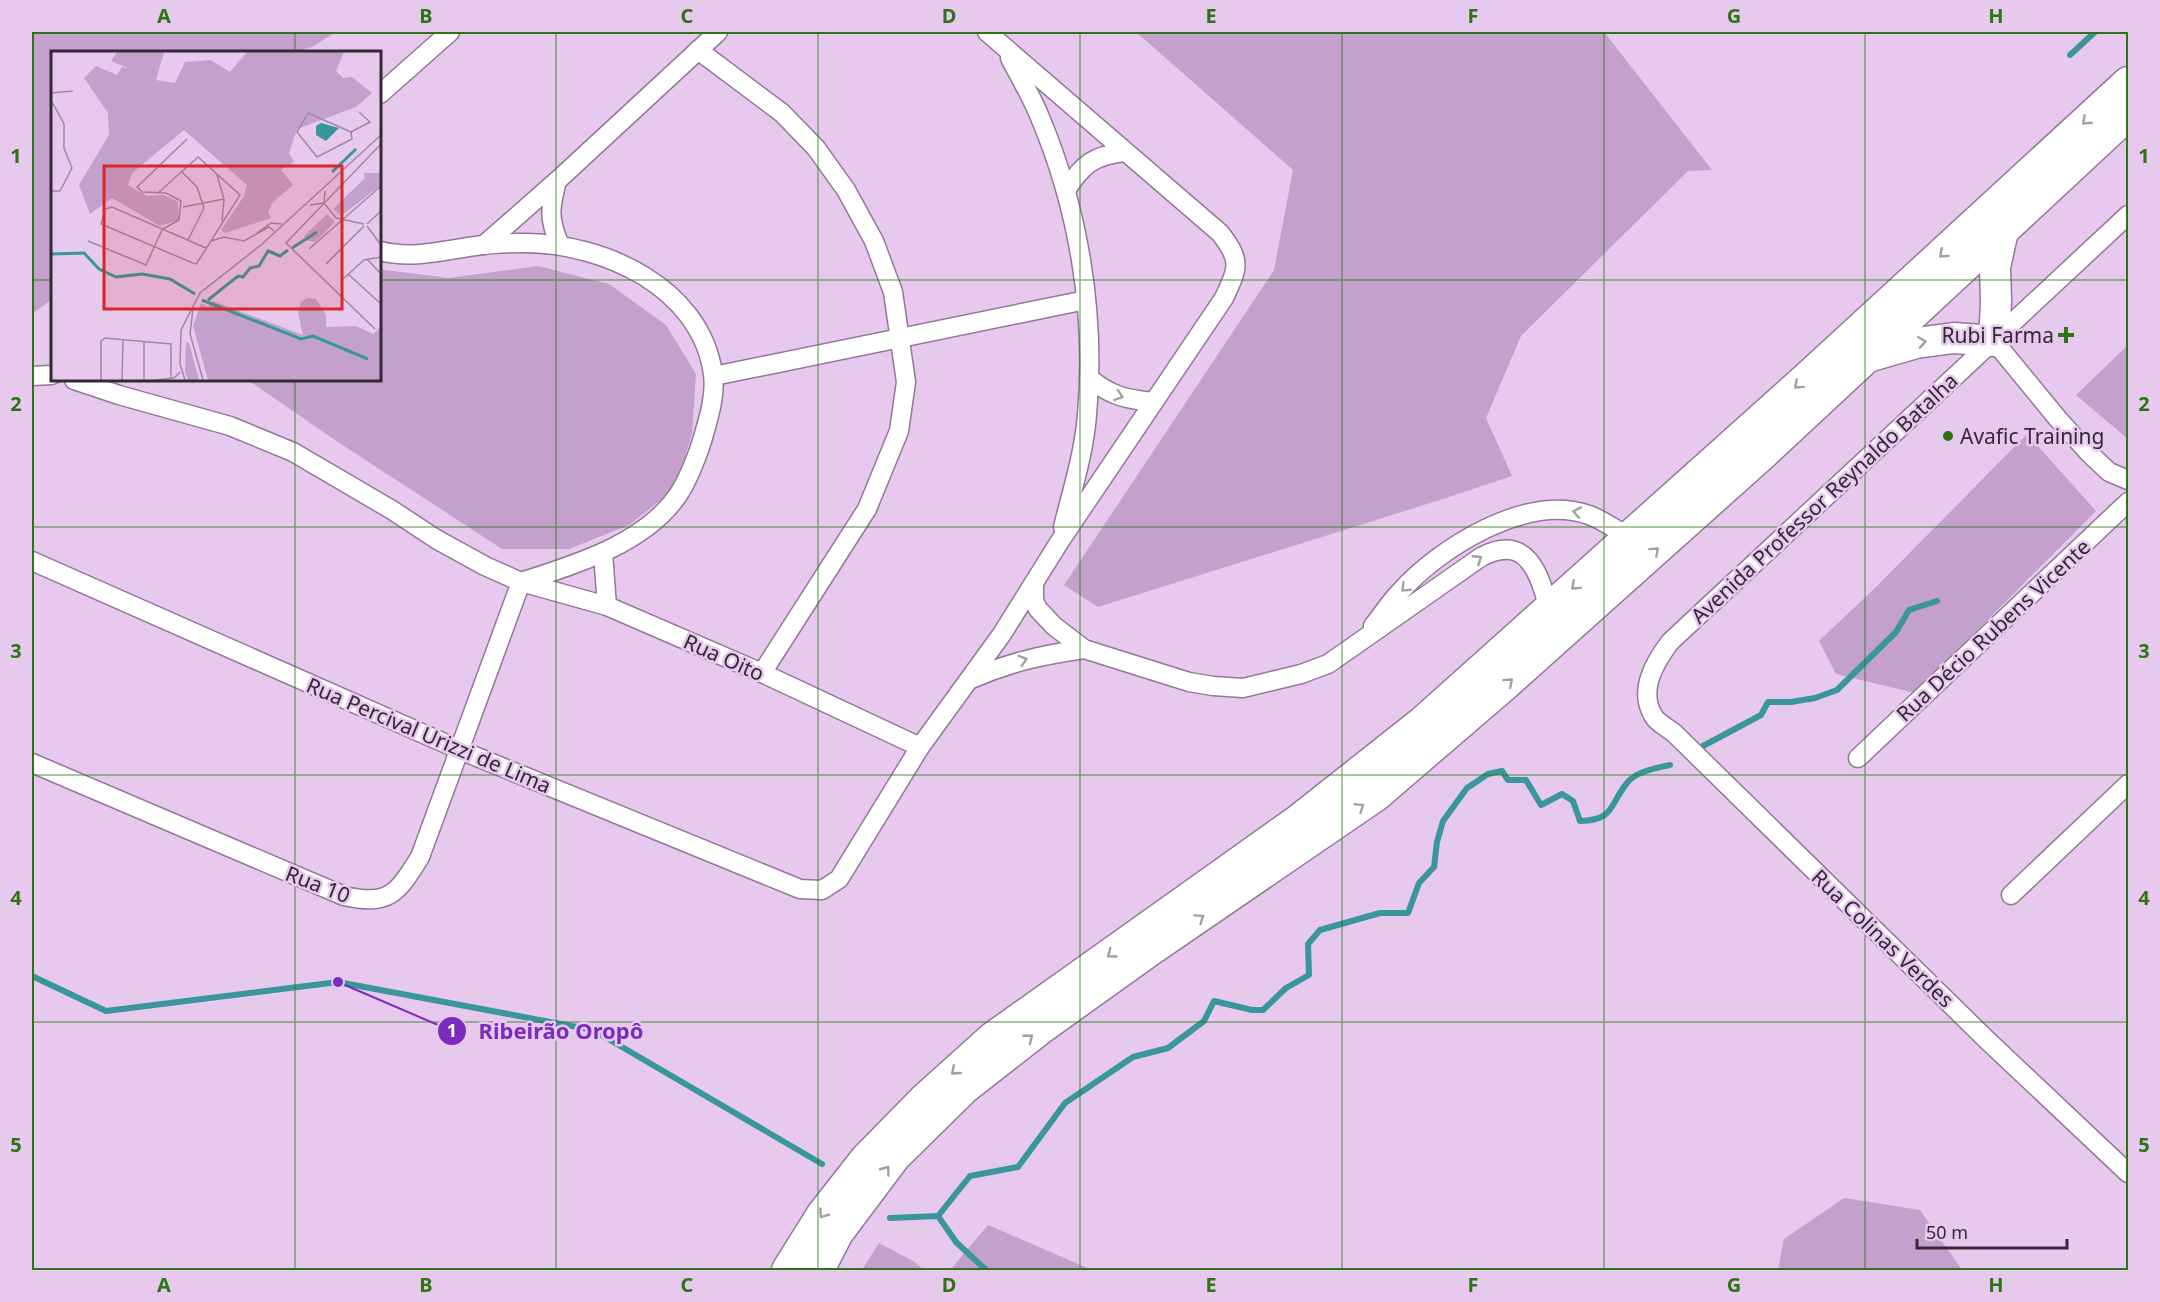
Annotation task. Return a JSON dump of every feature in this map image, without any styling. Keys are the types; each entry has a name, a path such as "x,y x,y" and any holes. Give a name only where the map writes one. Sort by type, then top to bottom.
{"highway":[{"path":"787,1270 822,1214 866,1158 924,1099 985,1045 1289,826 1422,722 1805,380 2128,82"},
{"path":"819,1270 838,1233 895,1157 964,1089 1042,1028 1151,950 1376,796 1513,678 1760,457 2128,115"},
{"path":"1866,358 1916,343 1935,340 1954,338 1994,341 1995,267 2003,231"}],"street":[{"path":"381,93 450,32"},
{"path":"484,244 558,180 718,32"},
{"path":"920,747 1002,634 1060,541 1224,298 1237,267 1229,244 1220,233 987,32"},
{"path":"1005,48 1039,115 1066,190 1081,255 1086,300 1089,378 1087,418 1060,541"},
{"path":"698,50 782,113 816,148 846,190 874,241 893,292 906,382 899,431 867,509 762,673"},
{"path":"1066,190 1087,163 1110,154 1124,152"},
{"path":"558,180 550,213 553,229 561,245"},
{"name":"Avenida Professor Reynaldo Batalha","path":"1647,697 1649,679 1659,656 1670,642 2128,215"},
{"path":"381,250 411,255 431,254 484,244 561,245 630,268 668,293 692,321 707,347 714,376 711,413 699,449 678,495 654,522 603,553 566,568 521,582"},
{"path":"714,376 1086,300"},
{"path":"1994,341 2089,453 2109,472 2128,480"},
{"path":"32,376 51,375"},
{"path":"1089,378 1116,396 1153,402"},
{"name":"Rua Oito","path":"77,381 230,426 293,452 484,566 521,582 607,606 762,673 920,747"},
{"name":"Rua Décio Rubens Vicente","path":"1858,758 2128,501"},
{"path":"1361,641 1399,593 1432,563 1478,532 1512,518 1538,511 1569,510 1590,515 1629,537"},
{"path":"1034,585 1034,601 1038,609 1054,626 1084,649 1189,682 1243,688 1301,674 1328,664 1481,557 1493,551 1514,551 1521,553 1532,562 1540,578 1549,609"},
{"path":"603,553 607,606"},
{"name":"Rua Percival Urizzi de Lima","path":"32,561 460,750 800,889 822,890 839,879 920,747"},
{"name":"Rua 10","path":"32,763 344,896 364,901 380,899 395,892 420,857 521,582"},
{"path":"969,680 994,669 1041,655 1084,649"},
{"name":"Rua Colinas Verdes","path":"1647,697 1653,717 1674,733 1988,1041 2128,1173"},
{"path":"2011,895 2128,784"}],"shaded area":[{"path":"32,32 336,32 312,47 297,51 51,51 51,300 32,314"},
{"path":"1136,32 1604,32 1712,170 1688,171 1521,336 1486,418 1512,476 1098,607 1064,585 1274,270 1293,170"},
{"path":"538,266 609,284 666,325 696,374 692,434 675,489 629,525 569,549 502,549 249,381 381,381 381,268 449,278"},
{"path":"2128,345 2128,439 2076,395"},
{"path":"2027,434 2096,511 1915,693 1836,674 1819,641 1875,588"},
{"path":"1844,1198 1920,1210 1962,1270 1778,1270 1784,1239"},
{"path":"988,1225 1092,1270 950,1270"},
{"path":"879,1243 913,1261 924,1270 862,1270"}],"waterway":[{"path":"2070,55 2095,32"},
{"path":"1703,746 1761,715 1768,702 1791,702 1815,698 1837,690 1896,632 1909,610 1937,601"},
{"path":"938,1216 970,1176 1018,1167 1065,1103 1133,1057 1168,1048 1204,1021 1214,1001 1252,1010 1263,1010 1286,988 1309,975 1308,944 1320,930 1380,913 1408,913 1419,883 1434,867 1437,842 1443,821 1467,788 1488,774 1502,771 1508,780 1526,780 1541,805 1562,794 1573,801 1580,821 1600,818 1606,814 1631,779 1647,771 1670,765"},
{"path":"32,976 106,1011 338,982 593,1030 822,1164"},
{"path":"890,1218 938,1216 956,1242 986,1270"}],"place":[{"name":"Rubi Farma","path":"2066,335"},
{"name":"Avafic Training","path":"1948,436"},
{"name":"Ribeirão Oropô","path":"338,982"}]}
